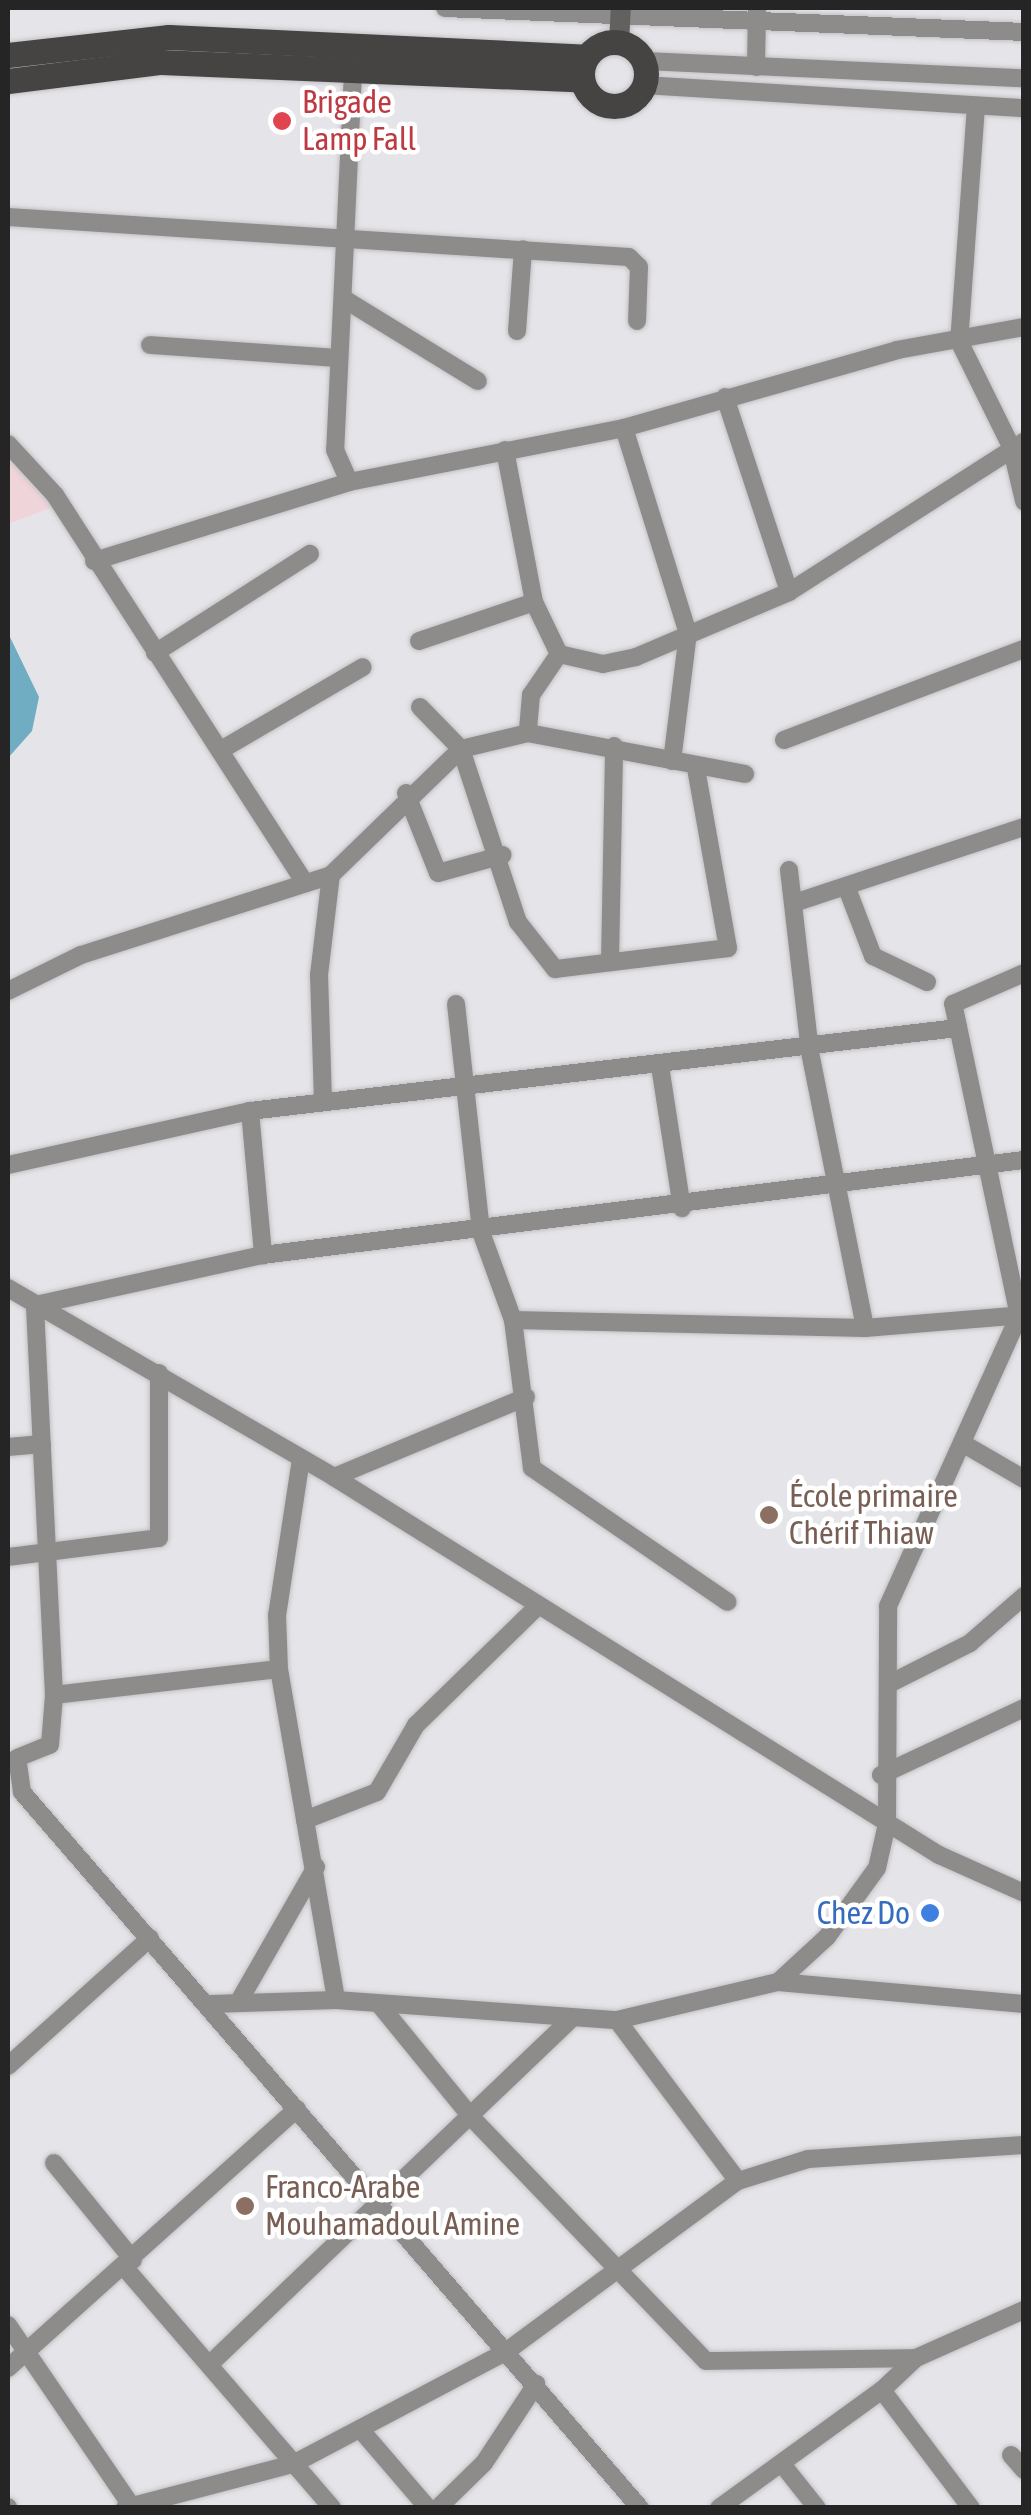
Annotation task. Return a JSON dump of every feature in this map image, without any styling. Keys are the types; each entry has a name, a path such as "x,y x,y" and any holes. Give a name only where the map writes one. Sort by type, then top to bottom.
{"main road":[{"path":"8,55 169,37 584,69"},
{"path":"8,81 126,63 353,72 584,69 620,42 644,73 611,107 584,69"}],"street":[{"path":"445,8 757,13 1024,32"},
{"path":"620,42 621,11"},
{"path":"756,67 757,13"},
{"path":"644,73 756,67 1024,78"},
{"path":"349,482 335,450 336,358 352,238 353,72"},
{"path":"644,73 1024,108"},
{"path":"976,106 959,341 1017,444 1024,501"},
{"path":"8,218 523,248 634,259 637,321"},
{"path":"517,330 523,248"},
{"path":"344,298 478,380"},
{"path":"94,560 349,482 624,428 724,397 1024,327"},
{"path":"150,345 336,358"},
{"path":"724,397 790,592"},
{"path":"624,428 688,633 672,761"},
{"path":"8,444 55,495 305,884"},
{"path":"559,654 602,664 790,592 1017,444"},
{"path":"505,450 534,602 559,654"},
{"path":"155,653 310,554"},
{"path":"418,641 534,602"},
{"path":"784,740 1024,649"},
{"path":"528,733 531,695 559,654"},
{"path":"221,750 362,666"},
{"path":"420,707 461,749 503,855 518,922 546,966 728,948 696,768"},
{"path":"8,990 81,955 332,875 406,793 461,749 528,733 614,746 696,768 745,774"},
{"path":"610,962 614,746"},
{"path":"406,793 438,873 503,855"},
{"path":"794,903 848,891 1024,827"},
{"path":"789,870 810,1052 865,1328"},
{"path":"322,1101 319,976 332,875"},
{"path":"848,891 874,956 927,982"},
{"path":"778,1982 827,1937 877,1868 886,1824 881,1775 889,1684 888,1606 1021,1315 958,1028 957,997 1024,973"},
{"path":"456,1004 481,1232 513,1320 526,1397 532,1468 728,1602"},
{"path":"8,1165 250,1111 810,1052 958,1028"},
{"path":"660,1066 682,1208"},
{"path":"250,1111 263,1255"},
{"path":"35,1305 263,1255 835,1189 1024,1160"},
{"path":"8,1288 159,1372 334,1477 886,1824 1024,1892"},
{"path":"35,1305 51,1555 54,1695 50,1745 17,1758 22,1792 211,2004 640,2508"},
{"path":"513,1320 865,1328 1021,1315"},
{"path":"8,1557 51,1555 159,1538 159,1372"},
{"path":"334,1477 526,1397"},
{"path":"8,1446 42,1444"},
{"path":"962,1444 1024,1479"},
{"path":"301,1459 277,1615 279,1669 316,1866 336,2000"},
{"path":"889,1684 970,1643 1024,1596"},
{"path":"305,1820 377,1792 416,1725 537,1608"},
{"path":"54,1695 279,1669"},
{"path":"881,1775 1024,1708"},
{"path":"238,2003 316,1866"},
{"path":"8,2066 150,1938"},
{"path":"211,2004 336,2000 617,2020 778,1982 1024,2004"},
{"path":"379,2004 472,2118 706,2362 916,2358"},
{"path":"210,2364 381,2206 571,2019"},
{"path":"617,2020 738,2181"},
{"path":"8,2368 129,2264 297,2109"},
{"path":"8,2324 128,2506 293,2464 360,2429 507,2350 612,2266 738,2181 808,2159 1024,2145"},
{"path":"54,2164 129,2264 332,2508"},
{"path":"719,2508 882,2390 916,2358 1024,2310"},
{"path":"438,2508 484,2463 536,2384"},
{"path":"882,2390 972,2508"},
{"path":"360,2429 428,2508"},
{"path":"1011,2455 1024,2470"},
{"path":"782,2464 817,2508"}],"shaded area":[{"path":"8,459 53,507 8,524"}],"water":[{"path":"8,633 39,697 32,731 8,758"}],"place":[{"name":"Brigade Lamp Fall","path":"282,121"},
{"name":"École primaire Chérif Thiaw","path":"769,1515"},
{"name":"Chez Do","path":"930,1913"},
{"name":"Franco-Arabe Mouhamadoul Amine","path":"245,2206"}]}
